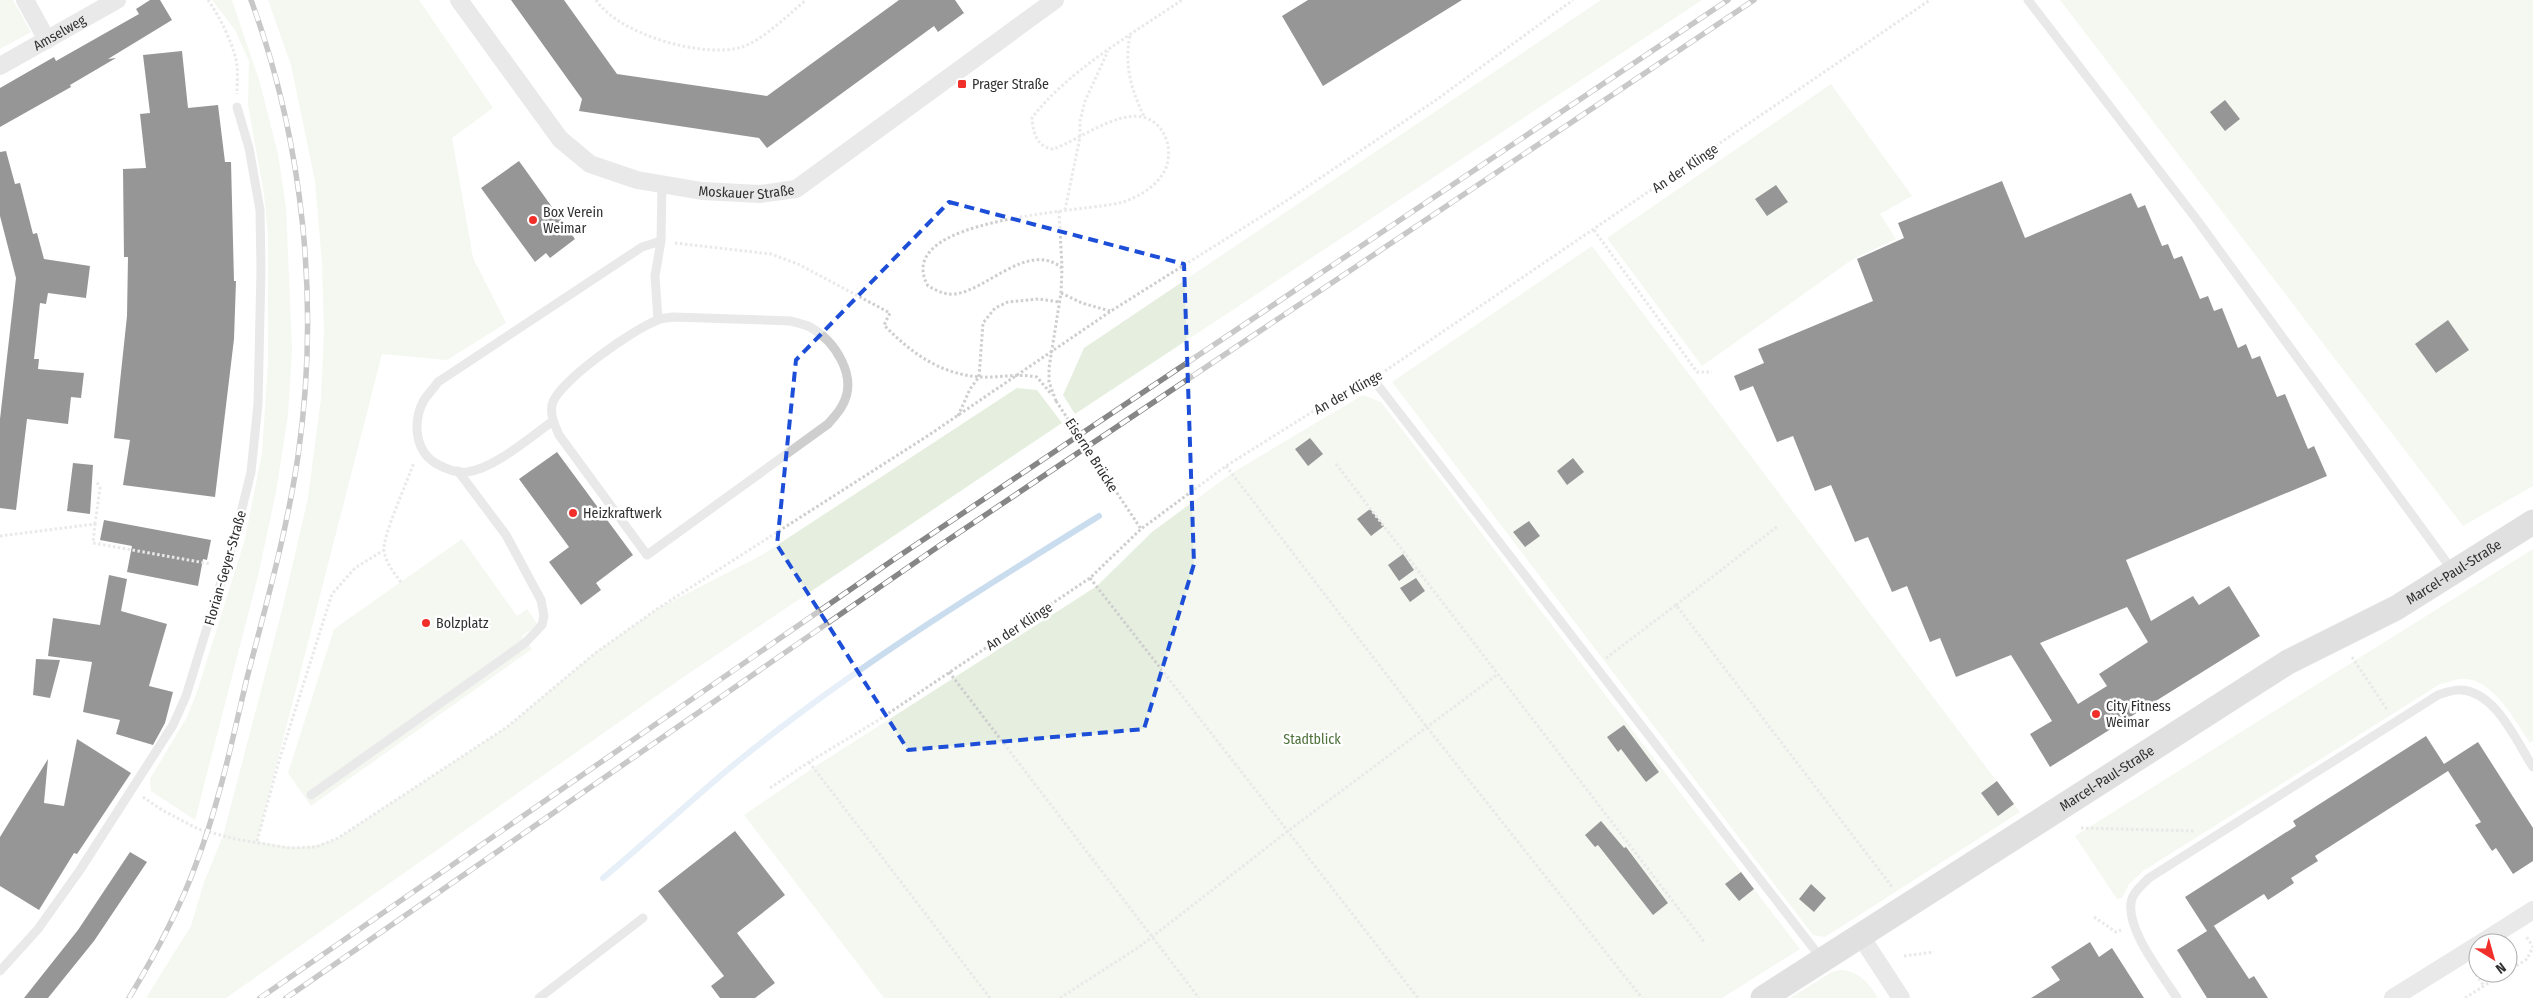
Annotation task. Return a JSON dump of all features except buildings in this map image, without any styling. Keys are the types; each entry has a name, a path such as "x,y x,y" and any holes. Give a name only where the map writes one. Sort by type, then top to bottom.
{"street":[{"path":"25,0 47,40"},
{"name":"Amselweg","path":"0,66 117,0"},
{"name":"Moskauer Straße","path":"459,0 560,139 590,164 637,180 702,191 760,194 796,189 1055,0"},
{"name":"Marcel-Paul-Straße","path":"1763,998 2288,662 2366,624 2533,522"},
{"path":"2496,933 2533,910"},
{"path":"1860,935 1901,998"},
{"path":"2393,998 2468,951"}],"lane":[{"path":"2028,0 2197,220 2453,571"},
{"name":"Florian-Geyer-Straße","path":"0,971 38,929 133,790 173,725 186,696 226,567 251,472 258,404 260,336 260,210 249,148 237,107"},
{"path":"658,320 656,276 661,241 662,184"},
{"path":"553,421 487,466 465,472 446,469 430,460 419,444 417,424 424,400 438,382 642,248 661,241"},
{"path":"688,317 791,321 809,327 828,342 842,360 848,384 843,405 828,424 647,555 559,434 553,421 552,406 557,393 570,380 628,335 658,320 688,317"},
{"path":"1373,379 1822,959"},
{"path":"310,795 527,642 542,625 544,616 541,600 506,534 458,471"},
{"path":"2177,998 2132,925 2130,902 2137,889 2148,878 2438,695 2460,690 2479,695 2496,710 2533,767"},
{"path":"539,998 643,918"}],"path":[{"path":"208,0 233,51 237,65 237,107"},
{"path":"596,0 602,10 616,20 643,33 683,45 720,52 744,47 771,29 806,0"},
{"path":"1144,116 1122,117 1053,148 1046,148 1039,143 1034,134 1032,118 1062,87 1108,50 1182,0"},
{"path":"133,790 162,810 198,829 235,839 289,848 316,847 338,838 507,727 594,654 657,609 958,416 1012,376 1111,311 1283,203 1436,100 1573,0"},
{"name":"An der Klinge","path":"770,788 877,721 1090,578 1141,529 1226,466 1336,397 1373,379 1930,0"},
{"path":"1062,268 1055,262 1046,260 1026,262 1006,269 954,294 944,294 928,286 922,272 926,257 931,249 949,237 1027,216 1123,202 1146,191 1158,180 1165,172 1168,160 1166,140 1157,124 1144,116 1134,96 1127,60 1130,35"},
{"path":"1065,210 1080,137 1080,121 1085,101 1108,50"},
{"path":"1056,401 1048,382 1050,352 1061,293 1062,268 1059,211"},
{"path":"1594,230 1697,372 1712,372"},
{"path":"676,243 771,254 798,264 890,313 884,325 902,343 928,362 955,373 979,377 1037,377 1056,401"},
{"path":"1061,293 1082,303 1111,311"},
{"path":"958,416 970,389 979,377 983,322 995,308 1008,302 1039,299 1059,302"},
{"name":"Eiserne Brücke","path":"1056,401 1141,529"},
{"path":"401,582 388,564 384,550 387,533 405,489 419,444"},
{"path":"1336,464 1705,943"},
{"path":"1226,466 1426,726 1642,998"},
{"path":"97,482 100,488 93,543 226,567"},
{"path":"0,536 95,524"},
{"path":"1596,666 1778,526"},
{"path":"257,842 279,761 332,594 355,568 384,550"},
{"path":"1090,578 1418,998"},
{"path":"1676,605 1907,906"},
{"path":"2352,657 2394,721"},
{"path":"949,672 1199,998"},
{"path":"1060,998 1152,937 1426,726 1498,674"},
{"path":"809,762 990,998"},
{"path":"2080,828 2223,830"},
{"path":"2094,917 2116,932 2132,925"},
{"path":"2518,965 2527,959 2533,947 2531,944"},
{"path":"1904,956 1934,952"},
{"path":"2465,998 2489,983"}],"highlighted area":[{"path":"949,202 1184,264 1194,564 1144,729 908,750 777,545 796,360"}],"green space":[{"path":"0,0 13,0 31,32 0,49"},
{"path":"212,0 232,0 260,83 278,154 286,207 292,349 288,415 276,492 258,576 195,820 151,791 150,779 187,717 198,689 245,539 262,453 268,363 268,235 264,194 248,105 249,61 235,30"},
{"path":"268,0 419,0 493,108 452,138 473,258 506,323 447,360 382,354 257,841 289,847 307,847 338,838 507,727 594,654 657,609 762,555 1017,388 1037,390 1062,423 682,678 226,998 146,998 191,926 204,882 223,836 283,606 308,498 321,398 324,330 322,264 315,181 291,65"},
{"path":"1601,0 1702,0 1075,414 1063,395 1084,348"},
{"path":"2060,0 2533,0 2533,486 2463,526"},
{"path":"1831,84 1912,196 1880,214 1896,239 1853,259 1702,366 1607,238"},
{"path":"1592,246 2020,812 1825,937 1813,935 1392,382"},
{"name":"Stadtblick","path":"1363,395 1381,402 1800,949 1722,998 884,998 744,815 813,768 1097,586 1152,532 1232,473"},
{"path":"462,539 517,616 527,609 538,625 522,636 532,649 311,806 288,773 334,629"},
{"path":"2533,549 2533,741 2530,743 2501,701 2482,684 2471,680 2459,679 2440,684 2143,871 2129,884 2122,898 2117,899 2075,836"},
{"path":"1840,970 1858,975 1878,998 1790,998 1832,972"}],"waterway":[{"path":"603,878 731,767 819,699 957,605 1099,516"}],"railway":[{"path":"129,998 157,949 182,899 212,818 276,568 298,456 304,399 307,341 307,283 303,225 295,167 284,110 269,54 251,0"},
{"path":"260,998 893,560 1728,0"},
{"path":"286,998 939,546 1754,0"}],"place":[{"name":"Prager Straße","path":"962,84"},
{"name":"Box Verein Weimar","path":"533,220"},
{"name":"Heizkraftwerk","path":"573,513"},
{"name":"Bolzplatz","path":"426,623"},
{"name":"City Fitness Weimar","path":"2096,714"}]}
